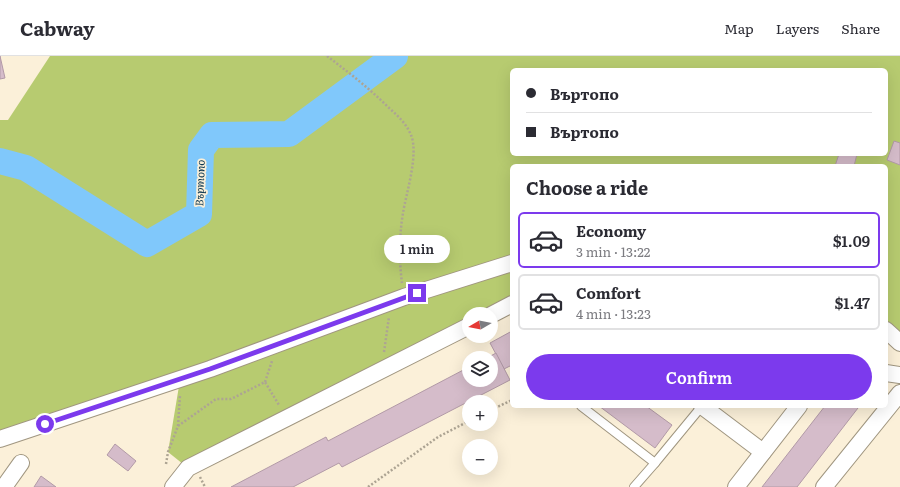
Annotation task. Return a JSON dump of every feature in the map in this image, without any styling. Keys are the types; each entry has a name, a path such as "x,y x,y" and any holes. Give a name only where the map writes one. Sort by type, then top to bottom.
{"street":[{"path":"0,439 180,379 404,297 510,264"},
{"path":"498,311 510,305"},
{"path":"173,487 188,468 462,330"},
{"path":"888,332 900,343"},
{"path":"888,373 900,374"},
{"path":"888,408 900,393"},
{"path":"705,408 763,452"},
{"path":"736,487 797,408"},
{"path":"824,487 888,408"},
{"path":"4,487 21,463"}],"lane":[{"path":"584,408 655,463"},
{"path":"634,487 700,408"}],"path":[{"path":"327,56 372,91 402,120 412,136 413,154 410,186 403,214 399,251 404,297 388,318 381,370"},
{"path":"166,464 168,452 178,426 180,379"},
{"path":"178,426 216,399 231,399 265,382 287,418"},
{"path":"498,407 510,401"},
{"path":"368,487 438,437 462,425"}],"green space":[{"path":"50,56 900,56 900,337 888,328 888,164 510,164 510,305 498,311 498,307 462,307 462,330 188,468 168,452 180,380 0,439 0,120 8,120"}],"building":[{"path":"0,56 5,78 0,79"},
{"path":"894,141 900,143 900,165 887,160"},
{"path":"838,156 856,156 854,164 836,164"},
{"path":"510,332 510,366 504,369 498,358 498,351 494,351 490,343 498,343 498,339"},
{"path":"498,357 510,380 498,386"},
{"path":"462,371 462,387 496,387 481,395 462,395 462,405 342,467 339,463 293,487 231,487 326,437 328,441"},
{"path":"602,408 649,408 672,425 655,448"},
{"path":"823,408 858,408 797,487 762,487"},
{"path":"115,444 136,461 128,471 107,455"},
{"path":"41,476 56,487 34,487"}],"waterway":[{"name":"Въртопо","path":"0,161 26,168 147,244 199,214 201,150 212,135 289,134 395,56"}],"route":[{"path":"45,424 210,369 417,293"}]}
